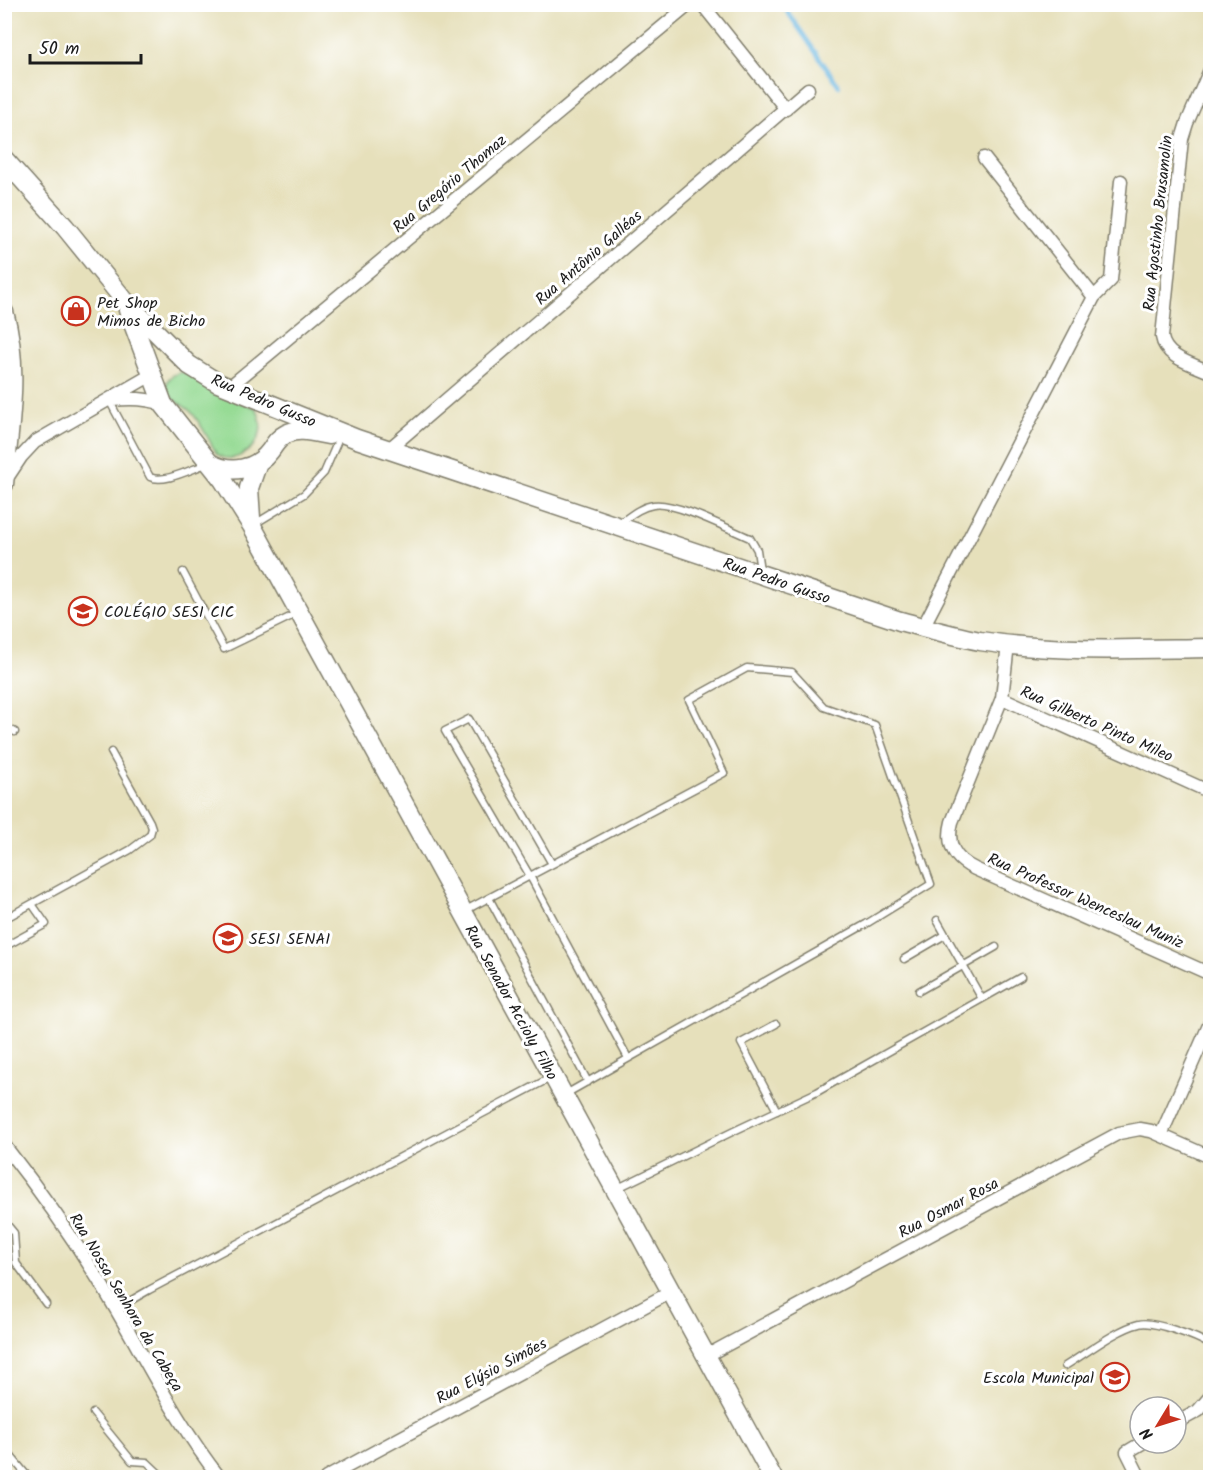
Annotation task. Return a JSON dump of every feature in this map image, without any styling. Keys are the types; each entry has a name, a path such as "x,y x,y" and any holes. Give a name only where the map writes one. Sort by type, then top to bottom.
{"main road":[{"name":"Rua Pedro Gusso","path":"4,159 65,226 125,302 180,356 204,375 228,388 274,405 349,438"},
{"name":"Rua Pedro Gusso","path":"125,302 163,404 210,463"},
{"path":"4,312 10,331 13,371 5,482"},
{"path":"153,374 155,368 163,360 180,356"},
{"path":"274,405 279,423 274,444"},
{"name":"Rua Pedro Gusso","path":"258,462 279,438 293,431 349,438 389,449 760,574 964,638 1008,644 1094,649 1210,648"},
{"path":"210,463 218,468 237,470 258,462"},
{"name":"Rua Senador Accioly Filho","path":"252,526 249,488 258,462"},
{"name":"Rua Senador Accioly Filho","path":"210,463 252,526 773,1478"}],"street":[{"name":"Rua Gregório Thomaz","path":"228,388 690,4"},
{"path":"702,4 786,109"},
{"name":"Rua Agostinho Brusamolin","path":"1210,70 1182,139 1162,337 1166,349 1177,357 1210,372"},
{"name":"Rua Antônio Galléas","path":"389,449 808,89"},
{"path":"984,158 1094,297"},
{"path":"923,627 1094,297 1111,280 1121,181"},
{"path":"5,482 21,457 35,442 153,374"},
{"path":"109,400 136,398 163,404"},
{"path":"1002,698 1008,644"},
{"name":"Rua Gilberto Pinto Mileo","path":"1002,698 1210,792"},
{"name":"Rua Professor Wenceslau Muniz","path":"1002,698 952,822 950,840 952,850 958,858 975,869 1210,974"},
{"path":"1161,1135 1210,1023"},
{"name":"Rua Osmar Rosa","path":"706,1356 1119,1133 1140,1129 1161,1135 1210,1157"},
{"name":"Rua Nossa Senhora da Cabeça","path":"4,1145 71,1238 116,1309 177,1416 220,1478"},
{"name":"Rua Elýsio Simões","path":"326,1478 671,1292"},
{"path":"1188,1417 1198,1411 1210,1397"},
{"path":"1128,1455 1140,1478"}],"lane":[{"path":"109,400 150,477 157,481 167,479 210,463"},
{"path":"252,526 304,494 324,473 349,438"},
{"path":"616,525 639,510 653,505 673,506 750,538 757,550 760,574"},
{"path":"183,573 224,649 300,613"},
{"path":"463,912 724,772 689,700 747,669 792,672 824,707 874,725 931,884 866,924 564,1096"},
{"path":"552,864 469,719 445,731 530,876 628,1058"},
{"path":"4,726 15,732"},
{"path":"4,919 130,850 150,835 152,828 111,752"},
{"path":"489,898 588,1082"},
{"path":"4,947 46,924 32,904"},
{"path":"937,920 982,999"},
{"path":"904,959 945,935"},
{"path":"919,990 996,947"},
{"path":"615,1190 818,1092 1021,977"},
{"path":"776,1024 741,1043 777,1111"},
{"path":"116,1309 553,1076"},
{"path":"4,1221 14,1233 16,1263 46,1304"},
{"path":"1065,1366 1127,1328 1142,1323 1182,1332 1210,1345"},
{"path":"93,1413 132,1461 147,1462 164,1478"},
{"path":"4,1448 29,1478"}],"green space":[{"path":"182,372 215,392 256,408 261,426 260,433 253,445 243,454 230,458 217,454 193,414 172,398 167,391 166,384 173,375"}],"waterway":[{"path":"782,4 839,86"}],"place":[{"name":"Pet Shop Mimos de Bicho","path":"76,311"},
{"name":"COLÉGIO SESI CIC","path":"83,611"},
{"name":"SESI SENAI","path":"228,938"},
{"name":"Escola Municipal","path":"1115,1377"}]}
